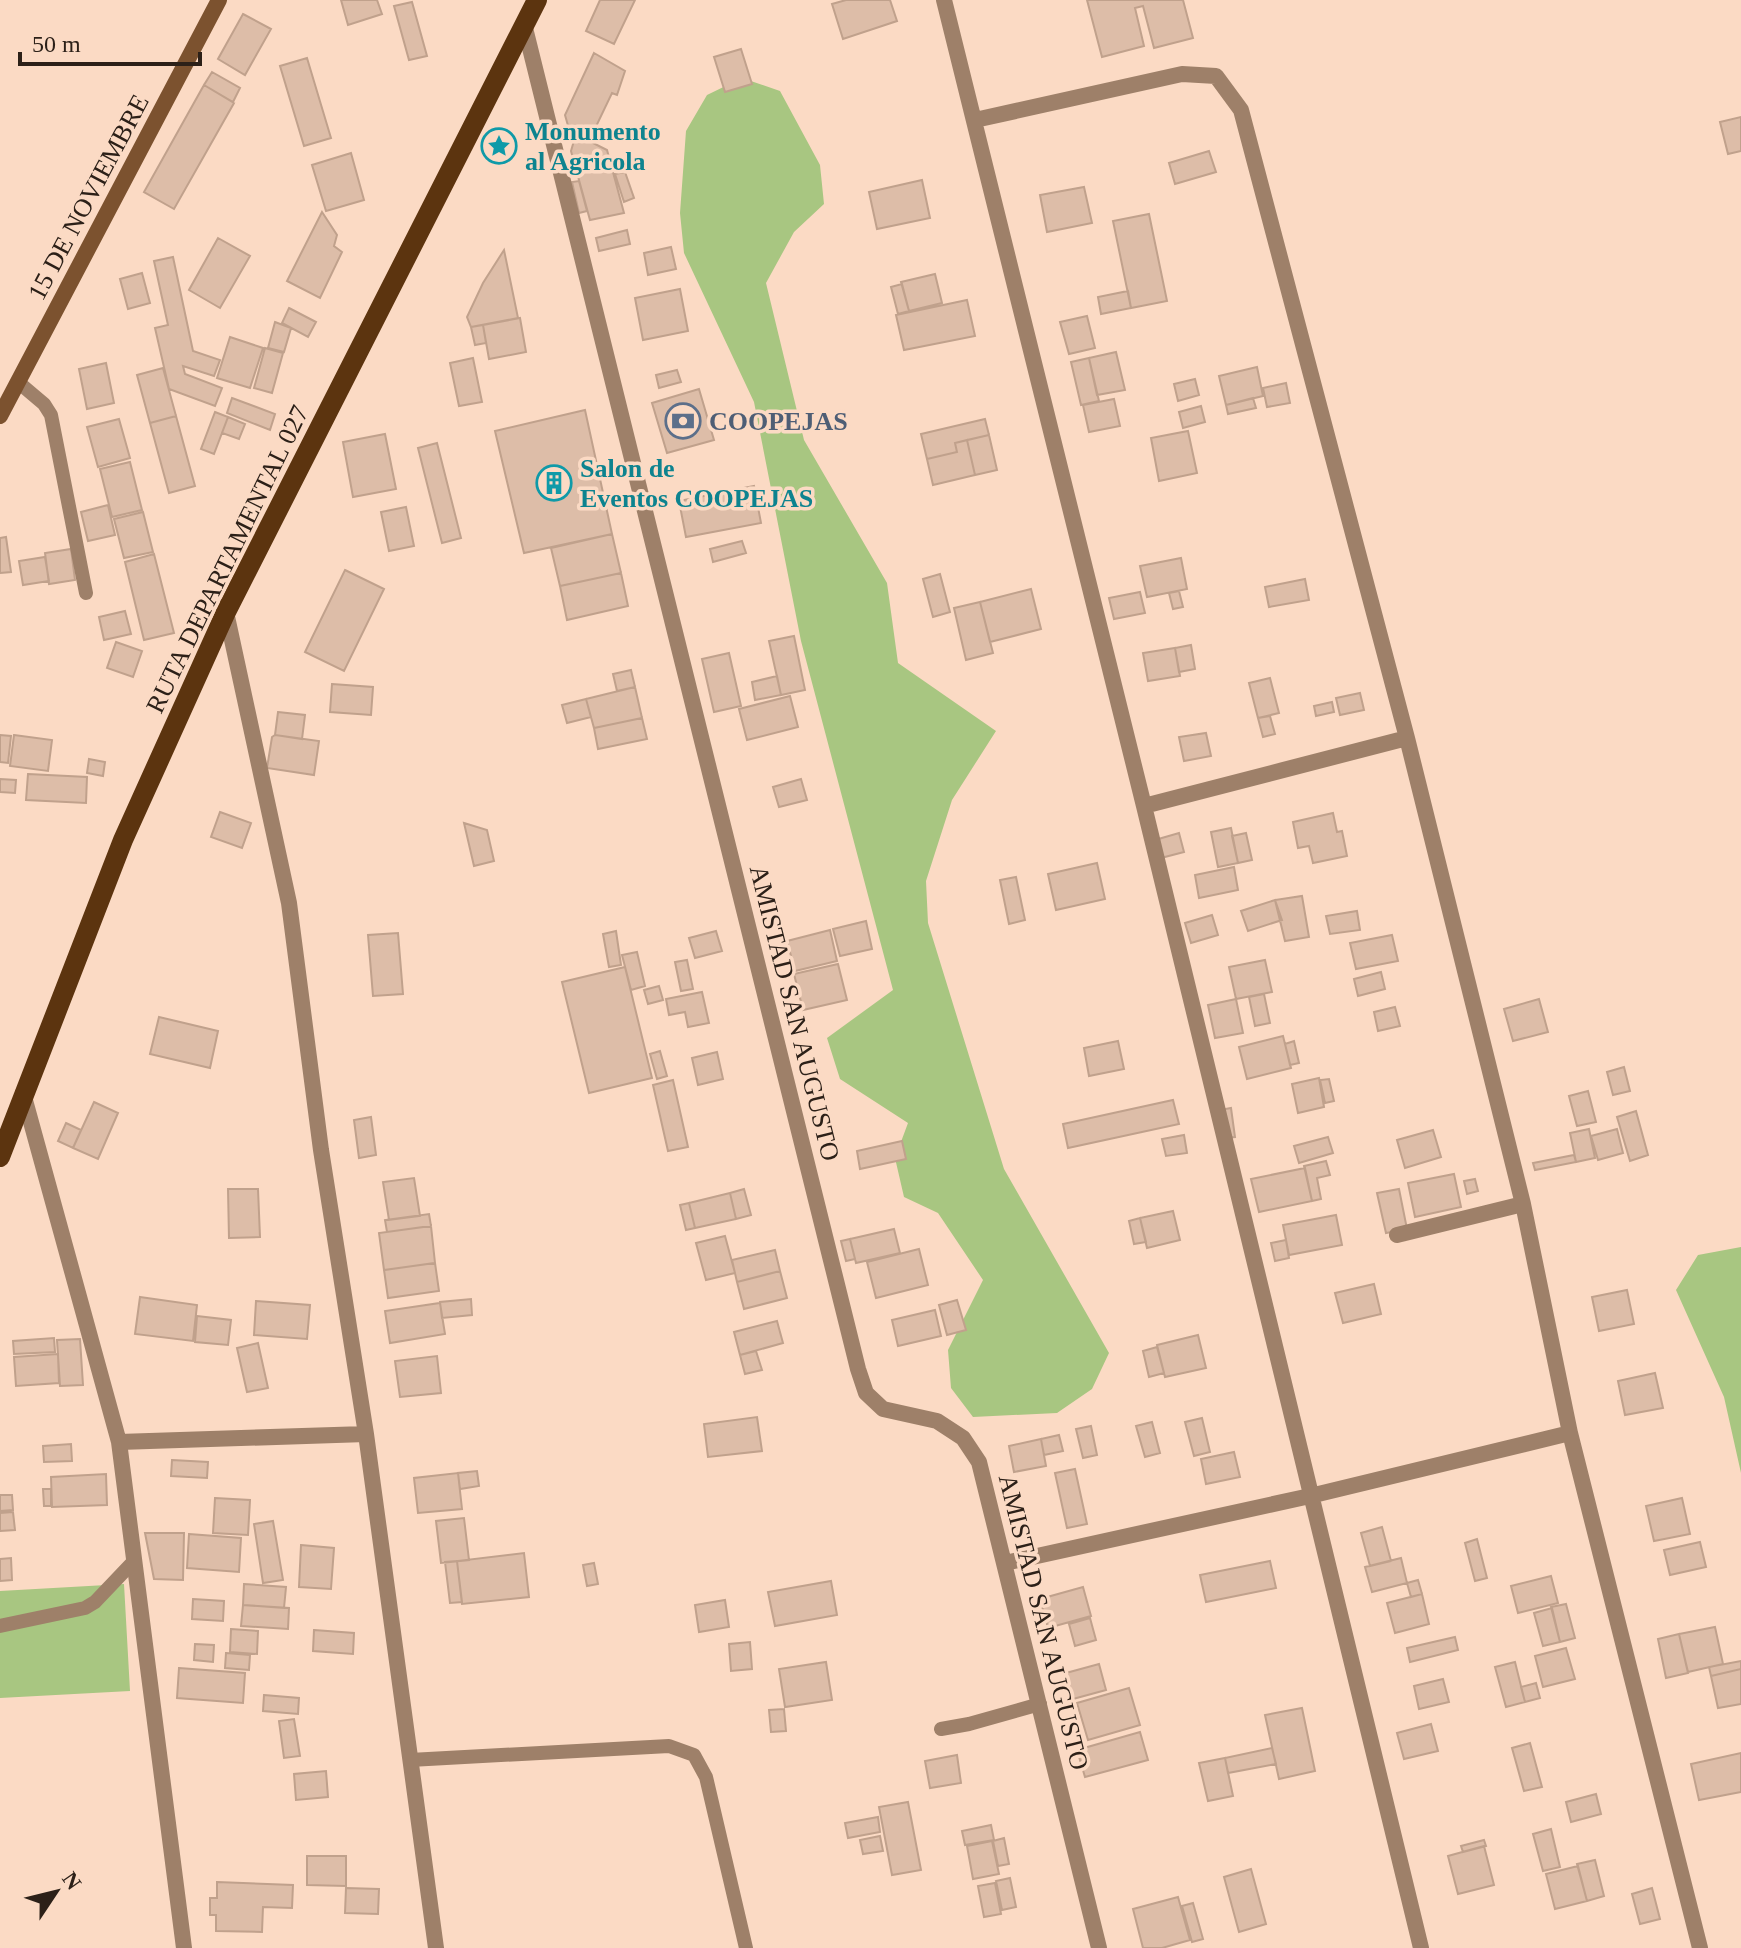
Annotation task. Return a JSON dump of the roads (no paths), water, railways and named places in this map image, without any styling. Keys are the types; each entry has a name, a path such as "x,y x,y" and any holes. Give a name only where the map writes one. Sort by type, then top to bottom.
{"main road":[{"name":"RUTA DEPARTAMENTAL 027","path":"0,1157 123,840 226,612 524,24 531,1"}],"street":[{"name":"15 DE NOVIEMBRE","path":"0,416 219,0"},
{"path":"944,0 1144,806 1421,1948"},
{"name":"AMISTAD SAN AUGUSTO","path":"524,24 862,1381 866,1393 883,1409 937,1421 963,1438 979,1462 1099,1948"},
{"path":"975,120 1182,74 1216,76 1241,110 1407,738 1523,1204 1570,1433 1700,1948"},
{"path":"226,612 289,903 321,1150 366,1434 436,1948"},
{"path":"1144,806 1407,738"},
{"path":"23,1093 119,1442 184,1948"},
{"path":"1397,1235 1523,1204"},
{"path":"1005,1563 1310,1496 1570,1433"},
{"path":"119,1442 366,1434"}],"lane":[{"path":"18,382 44,404 51,415 86,593"},
{"path":"0,1626 85,1608 95,1602 134,1561"},
{"path":"941,1729 1040,1704"},
{"path":"410,1760 669,1746 694,1755 706,1777 746,1948"}],"place":[{"name":"Monumento al Agricola","path":"499,146"},
{"name":"COOPEJAS","path":"683,421"},
{"name":"Salon de Eventos COOPEJAS","path":"554,483"}]}
